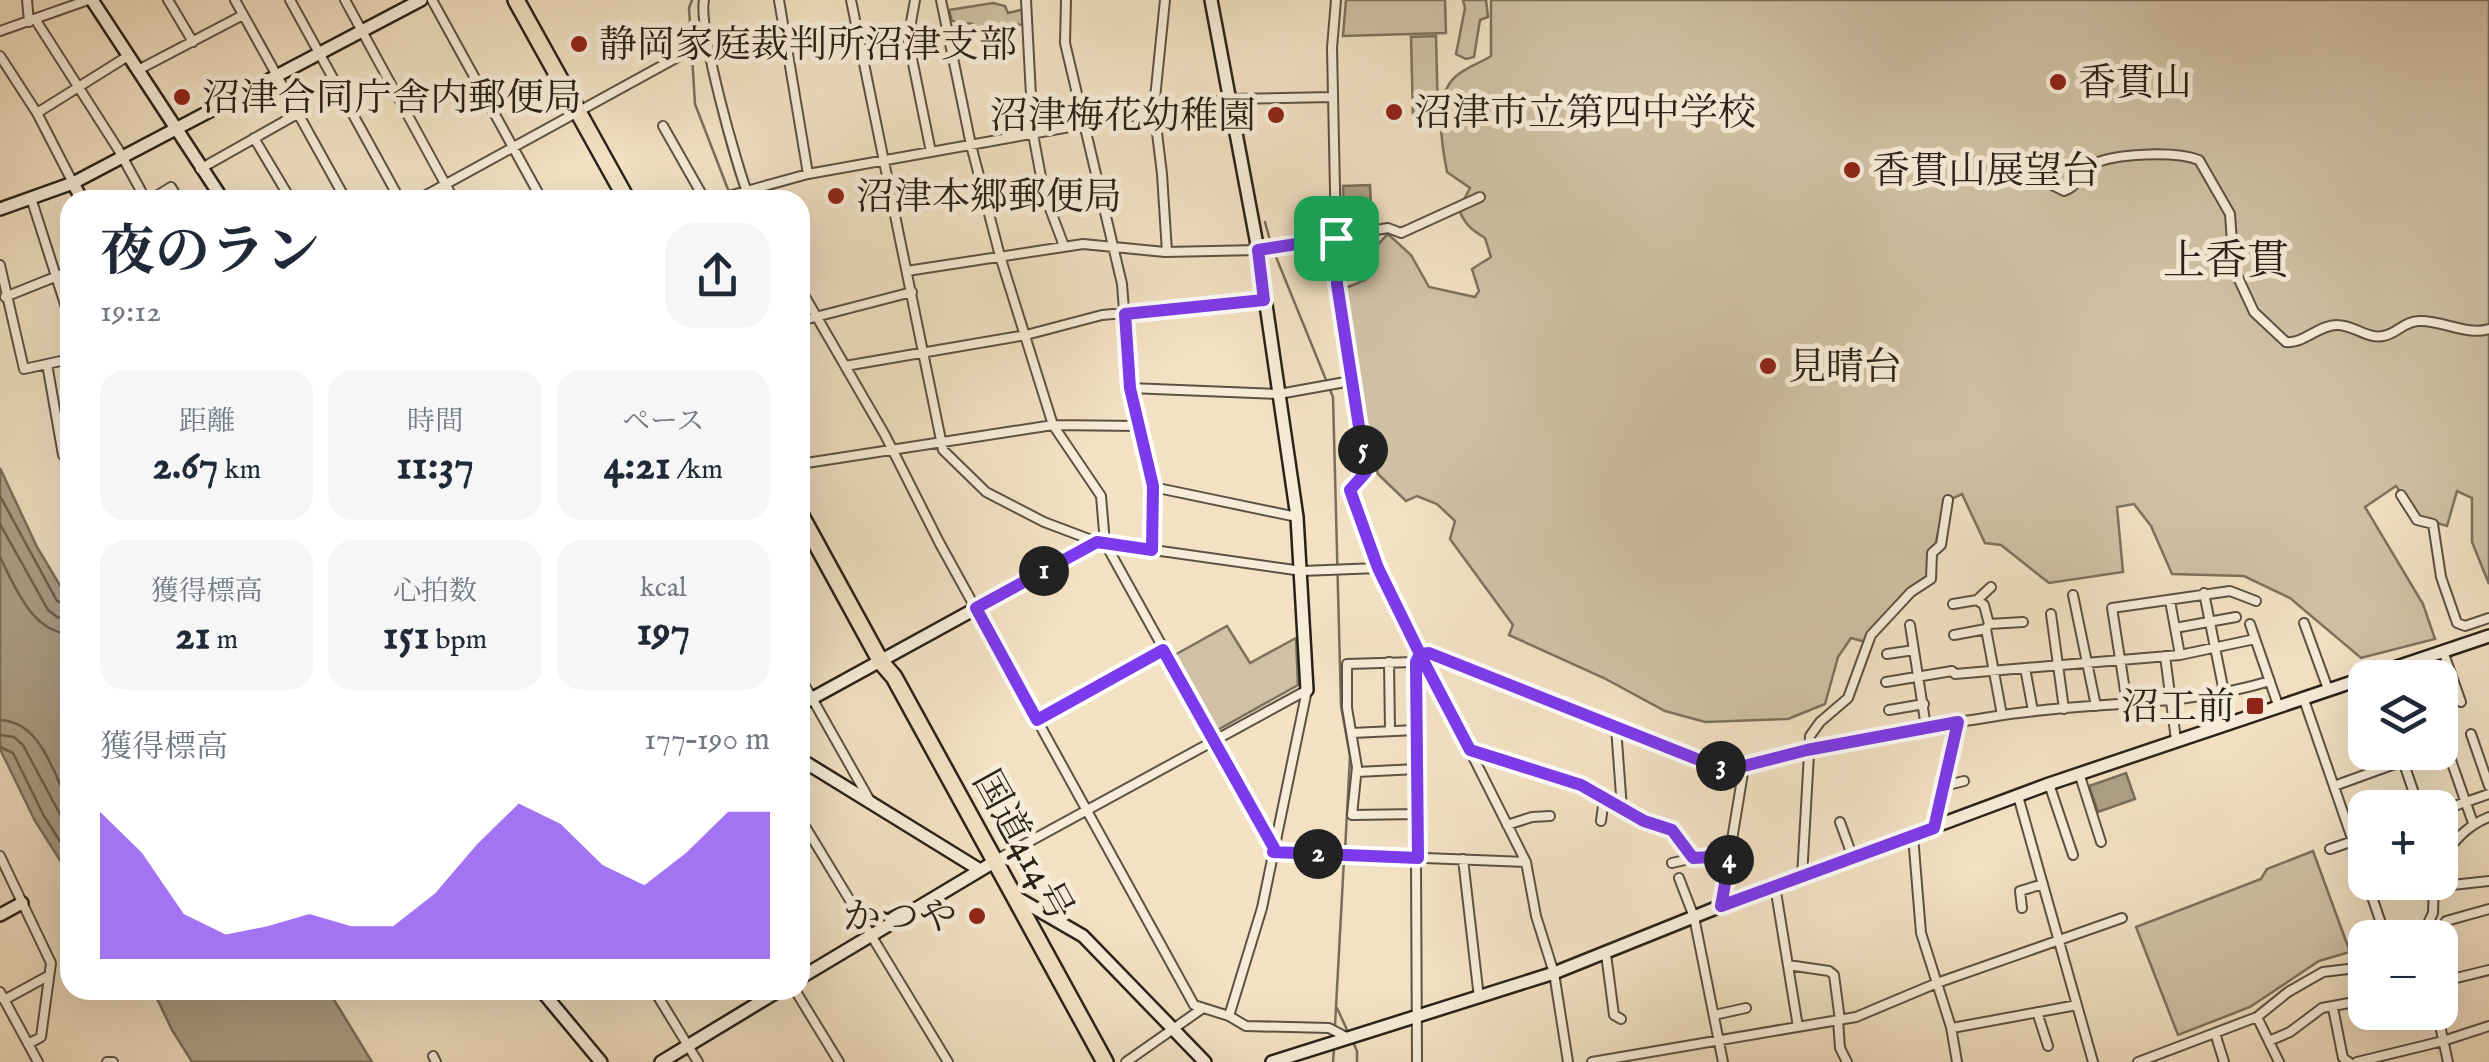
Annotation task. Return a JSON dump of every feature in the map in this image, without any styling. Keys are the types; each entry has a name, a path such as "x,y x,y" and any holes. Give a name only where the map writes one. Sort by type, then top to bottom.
{"highway":[{"path":"516,0 622,190"},
{"name":"国道414号","path":"810,532 988,865 1009,894 1105,1062"},
{"name":"国道414号","path":"1009,894 1094,1062"}],"street":[{"path":"26,0 32,20 142,190"},
{"path":"0,32 90,0 216,190"},
{"path":"168,0 193,42"},
{"path":"235,0 341,190"},
{"path":"290,0 395,190"},
{"path":"344,0 449,190"},
{"path":"0,209 73,184 421,0"},
{"path":"432,0 537,190"},
{"path":"704,0 702,11 708,40 747,190"},
{"path":"779,0 808,174"},
{"path":"851,0 944,450 986,492 1044,522 1101,542 1302,571 1378,568"},
{"path":"915,0 908,39 930,152"},
{"path":"941,0 971,145 1000,256 1054,425 1101,496 1101,542 1273,850"},
{"path":"1026,0 1032,134 1044,193 1064,246"},
{"path":"1066,0 1065,43 1114,247 1125,314 1130,388 1153,486 1152,550"},
{"path":"1165,0 1154,112 1166,252"},
{"path":"1211,0 1258,250 1297,517 1307,690 1261,908 1229,1016"},
{"path":"1336,0 1332,48 1337,284 1366,472 1350,490 1378,568 1418,658 1526,862 1536,916 1554,974 1568,1062"},
{"path":"138,70 243,14"},
{"path":"435,190 708,40"},
{"path":"0,56 76,190"},
{"path":"36,114 128,56"},
{"path":"762,190 808,174 1230,99 1333,97"},
{"path":"200,169 298,112"},
{"path":"664,126 699,190"},
{"path":"254,138 285,190"},
{"path":"1990,169 2024,171 2064,192 2073,188 2092,164 2112,158 2183,155 2200,160 2230,214 2232,262 2254,312 2286,342 2297,342 2331,326 2350,326 2377,337 2388,336 2416,320 2478,332 2489,329"},
{"path":"908,270 1083,244 1166,252 1258,250 1388,228 1401,233 1480,197"},
{"path":"31,198 60,289"},
{"path":"0,265 24,368 60,361"},
{"path":"5,296 60,275"},
{"path":"810,317 912,292"},
{"path":"845,366 1026,335 1089,318 1264,300"},
{"path":"810,305 885,435 1194,1005 1246,1026 1329,1028 1348,1038"},
{"path":"46,364 60,439"},
{"path":"1130,388 1278,394 1351,381"},
{"path":"810,462 1054,425 1138,426"},
{"path":"1153,486 1297,517"},
{"path":"2400,495 2418,520 2433,524 2441,577 2457,623 2465,626 2489,618"},
{"path":"1802,877 1807,750 1813,730 1854,688 1870,635 1911,592 1930,580 1932,553 1940,545 1948,500"},
{"path":"810,700 1101,542"},
{"path":"1953,604 1977,600 1990,587"},
{"path":"2127,703 2112,608 2204,593 2230,592 2256,600"},
{"path":"2204,593 2224,692"},
{"path":"2073,595 2096,706"},
{"path":"1977,600 1984,605 2002,715"},
{"path":"2170,601 2180,655"},
{"path":"2050,614 2064,708"},
{"path":"2174,628 2236,617"},
{"path":"1954,635 2023,622"},
{"path":"2304,623 2328,689"},
{"path":"1910,624 1926,727"},
{"path":"2250,624 2278,704"},
{"path":"2416,660 2488,634"},
{"path":"1886,682 1952,671 1954,674 2180,655 2256,639"},
{"path":"1037,720 1163,650"},
{"path":"1888,654 1914,650"},
{"path":"2443,651 2460,702"},
{"path":"1417,814 1352,814 1357,772 1347,708 1347,664 1389,662 1429,653 1712,765 1744,766 1926,727 2033,711 2224,692 2270,681"},
{"path":"2165,656 2176,740"},
{"path":"1417,1062 1418,658"},
{"path":"1389,662 1390,730"},
{"path":"2025,668 2033,711"},
{"path":"1276,1062 1554,974 1721,906 2049,784 2348,682"},
{"path":"810,972 988,865 1307,690"},
{"path":"2303,697 2348,827"},
{"path":"1889,710 1924,704"},
{"path":"810,708 872,804"},
{"path":"1934,828 1958,722"},
{"path":"1616,727 1622,809"},
{"path":"1352,732 1416,730"},
{"path":"2458,805 2489,790 2470,734"},
{"path":"1470,750 1581,785 1644,821 1672,830 1693,858"},
{"path":"810,765 872,804 988,865"},
{"path":"1721,906 1744,766"},
{"path":"1357,772 1417,770"},
{"path":"2334,786 2372,770"},
{"path":"2455,770 2473,824"},
{"path":"2079,774 2101,842"},
{"path":"1944,786 1964,781"},
{"path":"2049,784 2073,855"},
{"path":"2018,796 2093,1062"},
{"path":"1601,822 1604,798"},
{"path":"1508,825 1550,816"},
{"path":"2458,837 2473,824 2489,818"},
{"path":"1840,822 1853,858"},
{"path":"810,835 948,1062"},
{"path":"1914,836 1922,933 1952,1028 1957,1062"},
{"path":"2330,849 2348,843"},
{"path":"1273,850 1526,862"},
{"path":"0,856 51,963 41,1037 28,1044"},
{"path":"1672,863 1730,856"},
{"path":"1463,859 1479,998"},
{"path":"1679,878 1694,917 1724,1062"},
{"path":"2458,883 2489,881"},
{"path":"2022,908 2020,892 2043,884"},
{"path":"1775,886 1798,1027"},
{"path":"1009,894 1083,936 1205,1062"},
{"path":"0,916 22,904"},
{"path":"2446,920 2489,909"},
{"path":"1592,1062 1856,1017 1937,983 2122,918"},
{"path":"1606,954 1614,1015 1621,1019"},
{"path":"1788,965 1834,975 1840,1048 1847,1062"},
{"path":"2138,1062 2257,1017 2322,972 2348,969"},
{"path":"2458,978 2489,970"},
{"path":"38,1062 2,996 48,976"},
{"path":"549,1000 601,1062"},
{"path":"660,1000 698,1062"},
{"path":"661,1062 764,1000"},
{"path":"802,1000 840,1062"},
{"path":"2269,1041 2290,1032 2322,1008 2348,1004"},
{"path":"1952,1028 2077,1005"},
{"path":"1126,1062 1204,1008"},
{"path":"1714,1015 1746,1008"},
{"path":"2333,1008 2343,1058 2353,1062 2444,1042 2489,1026"},
{"path":"2036,1012 2048,1046"},
{"path":"2257,1017 2280,1062"},
{"path":"2441,1030 2448,1062"},
{"path":"2215,1033 2224,1062"},
{"path":"1666,1035 1666,1062"},
{"path":"2169,1050 2173,1062"},
{"path":"2404,1051 2407,1062"}],"shaded area":[{"path":"1346,0 1445,0 1446,33 1343,36"},
{"path":"1463,0 1486,0 1488,17 1480,20 1474,57 1466,59 1456,54 1465,8"},
{"path":"1491,0 2489,0 2489,584 2472,542 2472,498 2457,491 2447,526 2420,518 2396,486 2365,507 2423,604 2435,639 2361,658 2290,598 2244,576 2172,574 2151,526 2134,504 2117,507 2123,572 2049,583 2001,545 1985,543 1962,494 1945,502 1927,582 1897,607 1866,642 1851,638 1838,657 1825,704 1788,719 1705,722 1665,711 1509,635 1513,625 1450,539 1455,521 1437,504 1417,496 1406,501 1378,474 1361,409 1343,289 1365,280 1371,255 1388,234 1411,255 1429,287 1475,297 1479,291 1472,269 1491,257 1485,238 1469,226 1459,209 1470,188 1447,172 1441,109 1455,77 1491,56"},
{"path":"993,3 1005,6 1008,13 1025,9 1026,24 974,29 973,24 952,21 949,10"},
{"path":"1436,36 1438,118 1413,119 1411,37"},
{"path":"1227,626 1250,663 1296,638 1298,685 1214,732 1173,656"},
{"path":"2313,851 2348,953 2319,961 2250,1007 2178,1035 2136,927 2261,879 2267,869"}],"water":[{"path":"1370,185 1372,227 1344,228 1343,186"},
{"path":"0,468 37,547 60,585 60,860 35,821 0,749"},
{"path":"2126,773 2135,799 2098,812 2089,786"},
{"path":"158,1000 334,1000 372,1062 192,1062"}],"waterway":[{"path":"692,0 689,8 695,104 728,190"},
{"path":"1265,222 1271,244"},
{"path":"1274,252 1333,397 1341,706 1350,756 1345,851"},
{"path":"1335,1026 1344,859"},
{"path":"1337,1008 1348,1032"},
{"path":"1352,1040 1357,1062"},
{"path":"1333,1062 1334,1049"}],"place":[{"name":"静岡家庭裁判所沼津支部","path":"579,44"},
{"name":"香貫山","path":"2058,82"},
{"name":"沼津合同庁舎内郵便局","path":"182,97"},
{"name":"沼津市立第四中学校","path":"1394,112"},
{"name":"沼津梅花幼稚園","path":"1276,115"},
{"name":"香貫山展望台","path":"1852,170"},
{"name":"沼津本郷郵便局","path":"836,196"},
{"name":"見晴台","path":"1768,366"},
{"name":"沼工前","path":"2255,706"},
{"name":"かつや","path":"977,916"}],"district":[{"name":"上香貫","path":"2226,259"}],"route":[{"path":"1336,238 1258,250 1264,300 1125,314 1130,388 1153,486 1152,550 1097,542 976,608 1037,720 1163,650 1273,852 1418,858 1416,662 1420,654 1429,653 1712,765 1744,766 1958,722 1934,828 1721,906 1730,856 1693,858 1672,830 1644,821 1581,785 1470,750 1425,664 1420,654 1378,568 1350,490 1366,472 1337,284 1336,238"}]}
